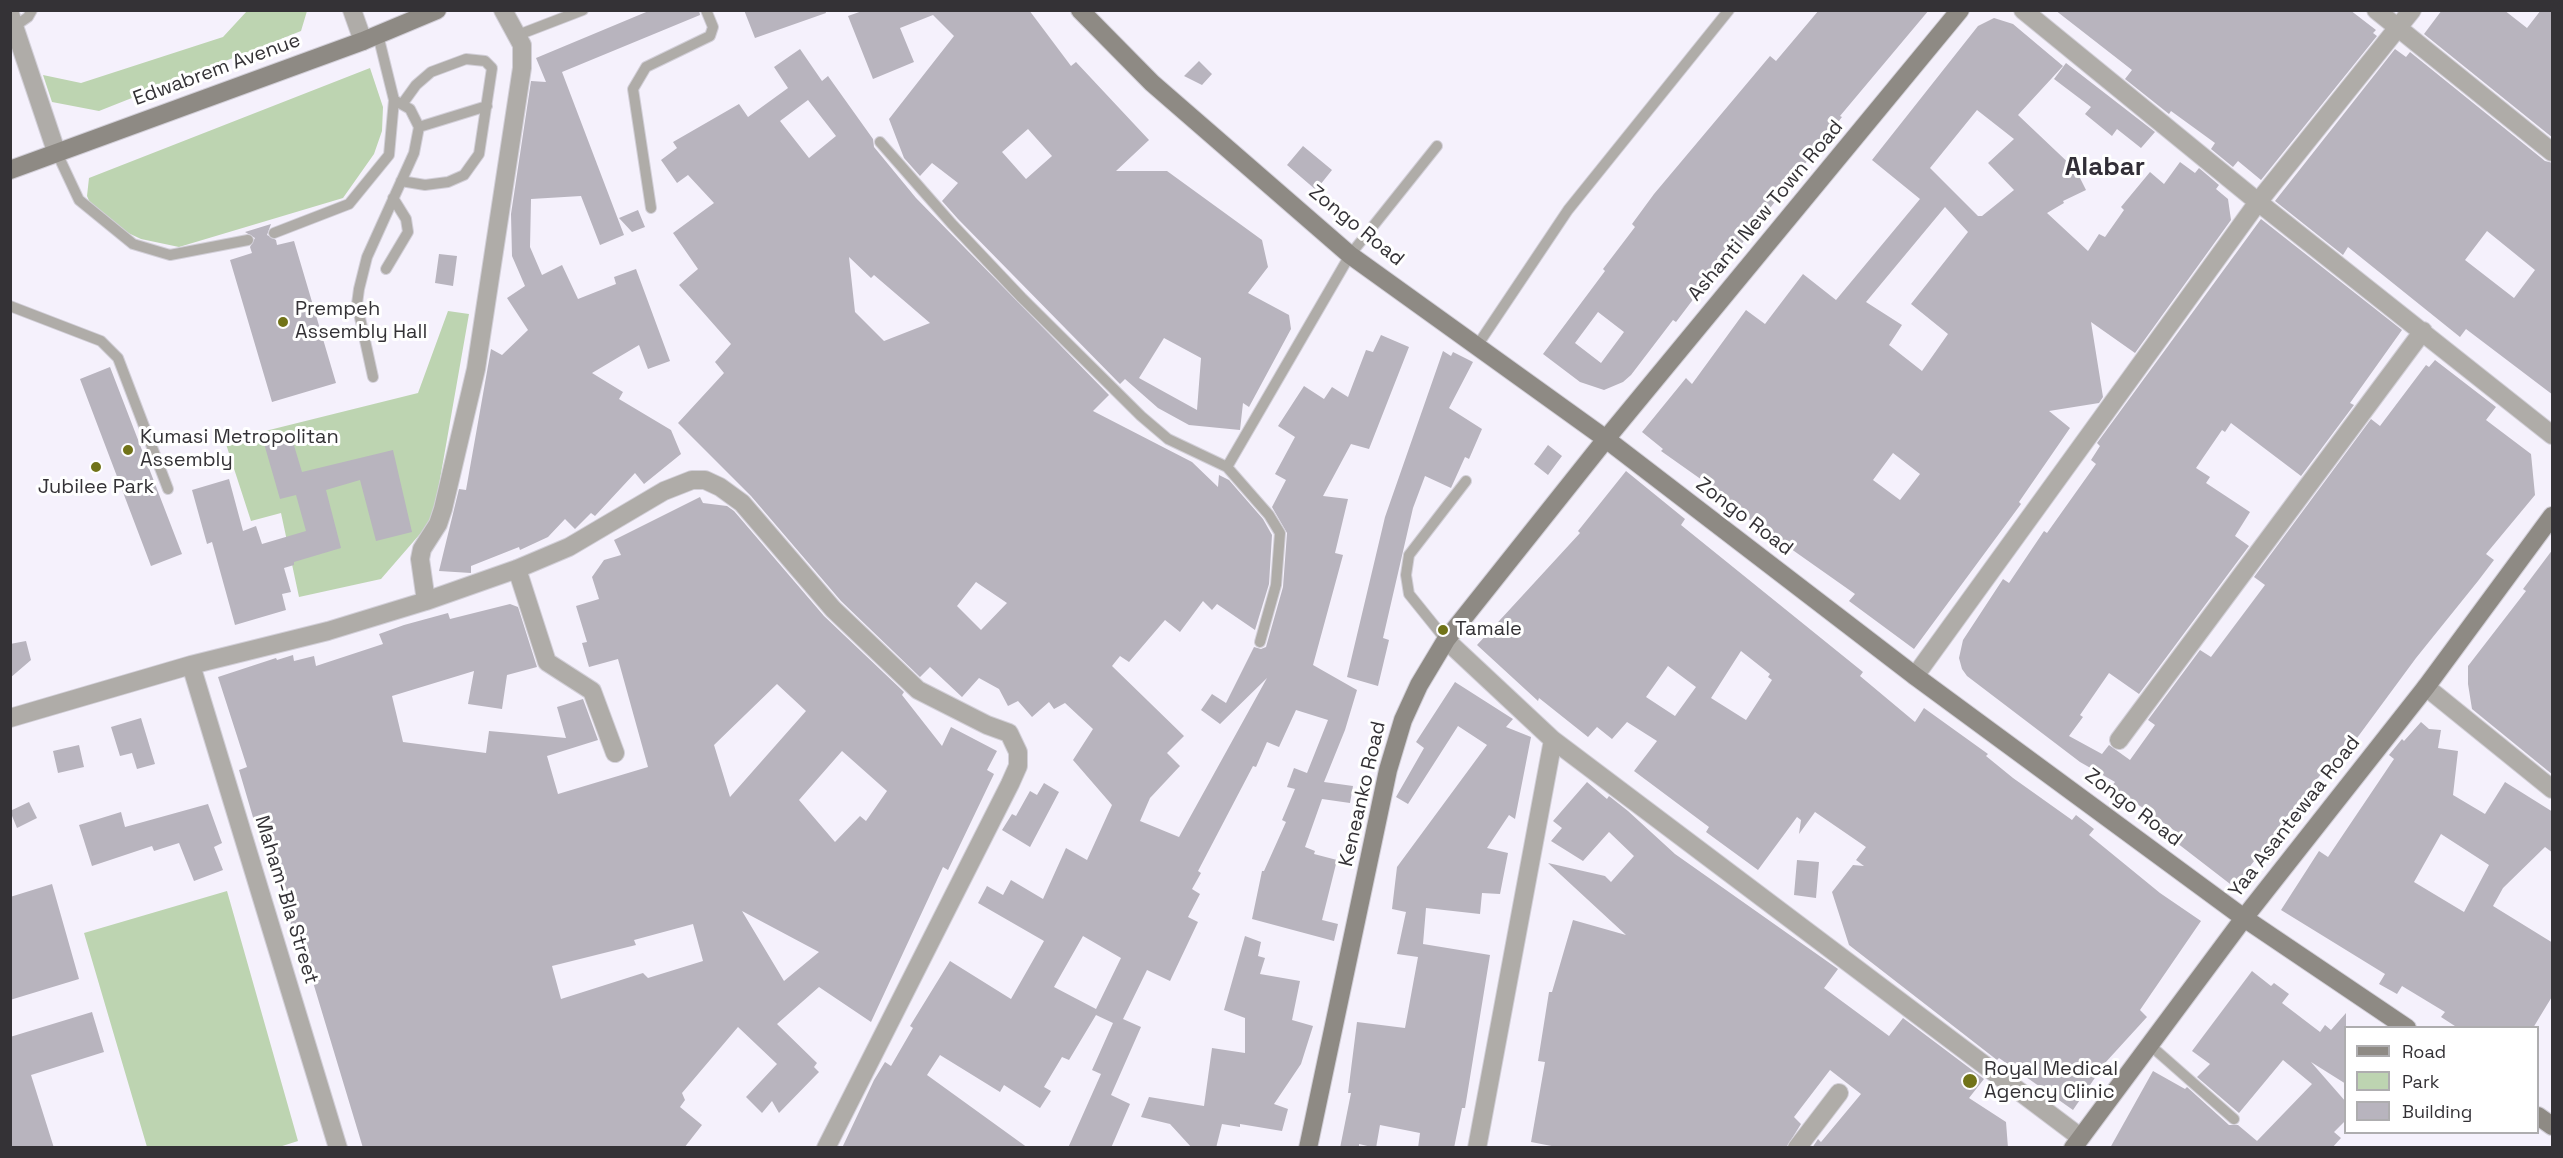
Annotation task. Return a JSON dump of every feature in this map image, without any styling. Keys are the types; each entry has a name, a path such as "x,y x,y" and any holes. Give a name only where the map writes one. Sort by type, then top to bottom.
{"street":[{"path":"352,10 371,38"},
{"name":"Edwabrem Avenue","path":"10,170 56,151 371,38 437,10"},
{"path":"426,601 420,559 422,549 438,524 443,509 476,369 522,68 522,45 503,10"},
{"name":"Zongo Road","path":"1080,10 1152,83 1350,255 1606,439 1915,676 2244,918 2403,1026"},
{"name":"Ashanti New Town Road","path":"1606,439 1960,10"},
{"path":"2023,10 2258,202 2553,435"},
{"path":"2376,10 2553,152"},
{"path":"1915,676 2258,202 2412,10"},
{"path":"13,20 56,151"},
{"path":"2118,740 2423,331"},
{"name":"Keneanko Road","path":"1308,1148 1388,770 1403,720 1446,640 1606,439"},
{"path":"10,718 191,665 328,631 426,601 517,569 569,547 664,491 692,480 705,480 720,487 742,503 833,609 918,690 987,725 1009,733 1018,752 1018,766 1010,784 826,1148"},
{"name":"Yaa Asantewaa Road","path":"2077,1142 2151,1046 2244,918 2426,687 2553,516"},
{"path":"517,569 547,662 592,691 615,753"},
{"path":"1446,640 1552,740 2077,1142"},
{"name":"Maham-Bla Street","path":"191,665 338,1148"},
{"path":"2426,687 2553,789"},
{"path":"1477,1148 1552,740"},
{"path":"1797,1148 1839,1093"},
{"path":"2539,1117 2553,1126"}],"lane":[{"path":"13,20 28,17 32,10"},
{"path":"518,35 583,10"},
{"path":"651,208 633,90 646,67 710,36 713,27 706,10"},
{"path":"1476,346 1568,210 1729,10"},
{"path":"371,38 398,101 414,114 419,128 414,153 367,256 358,289 357,304 373,377"},
{"path":"274,233 349,204 389,155 398,101 431,72 466,59 485,61 492,68 479,154 464,175 448,182 425,185 401,181"},
{"path":"419,128 487,106"},
{"path":"880,142 952,224 1022,298 1141,416 1168,438 1227,467 1280,533 1276,585 1260,642"},
{"path":"1227,467 1350,255 1437,146"},
{"path":"56,151 79,200 133,244 170,255 248,240"},
{"path":"386,269 408,232 406,219 393,198"},
{"path":"10,306 101,341 118,358 168,489"},
{"path":"1446,640 1408,594 1406,575 1409,555 1466,482"},
{"path":"2151,1046 2234,1119"}],"green space":[{"path":"247,11 307,11 301,31 99,111 52,102 43,75 81,83 223,37"},
{"path":"370,68 383,107 382,131 374,154 343,198 179,247 141,239 126,232 90,203 87,196 89,178"},
{"path":"448,311 469,314 433,519 381,579 299,597 281,513 251,521 225,441 418,393"},
{"path":"227,891 298,1141 276,1148 147,1147 84,933"}],"building":[{"path":"651,10 699,10 700,15 562,72 624,235 600,245 581,196 531,199 530,247 542,275 562,265 578,299 616,284 614,277 636,269 670,361 648,369 639,345 592,373 623,392 619,399 671,430 681,454 644,484 635,473 595,516 591,513 575,529 565,519 548,537 520,550 519,547 471,566 471,573 439,571 459,489 466,490 491,349 502,355 528,330 507,298 525,286 512,256 511,214 531,81 546,82 536,58"},
{"path":"744,10 825,10 826,13 755,38"},
{"path":"865,10 1029,10 1071,66 1076,62 1149,140 1116,171 1167,171 1262,240 1268,267 1248,293 1289,315 1291,329 1249,407 1243,403 1240,430 1189,425 1158,408 1125,379 1120,384 942,201 958,183 932,163 920,176 904,158 889,119 954,36 933,15 900,28 914,62 873,79 848,16","holes":["1028,129 1052,156 1026,179 1002,152","1164,338 1201,358 1197,410 1139,378"]},
{"path":"1819,10 1929,10 1840,116 1842,117 1736,251 1732,248 1676,322 1673,320 1631,375 1623,382 1604,390 1580,382 1543,354 1605,271 1603,269 1635,227 1632,224 1654,194 1770,56 1776,61","holes":["1598,312 1624,332 1601,363 1575,343"]},
{"path":"2055,10 2350,10 2376,30 2373,33 2377,36 2261,180 2238,161 2233,167 2211,149 2215,143 2171,111 2169,114 2125,79 2132,70"},
{"path":"2442,10 2504,10 2527,28 2541,10 2553,10 2553,138 2424,34"},
{"path":"1994,18 2013,24 2063,66 2018,115 2076,170 2086,190 2063,201 2064,203 2047,213 2088,251 2099,234 2105,237 2124,210 2121,207 2150,172 2164,184 2180,162 2195,173 2199,168 2219,185 2216,189 2228,199 2231,220 2135,353 2091,322 2103,397 2099,403 2049,411 2070,428 2019,502 2021,504 1914,649 1849,601 1855,594 1716,496 1719,492 1661,451 1663,449 1642,432 1686,378 1692,384 1746,310 1765,324 1803,274 1836,300 1920,199 1872,160 1978,26","holes":["1977,110 2014,139 1988,163 2014,190 1982,216 1978,216 1930,168","1945,207 1968,232 1911,304 1948,334 1922,371 1889,345 1902,325 1866,302","1893,453 1920,474 1900,500 1873,480"]},
{"path":"800,49 822,81 828,76 873,139 874,147 916,198 1109,395 1093,411 1192,462 1218,487 1219,475 1229,480 1263,519 1272,535 1269,584 1255,630 1217,604 1212,610 1203,601 1180,632 1165,620 1129,662 1120,656 1112,666 1184,736 1167,753 1180,766 1150,798 1140,821 1179,837 1267,678 1220,724 1201,710 1212,694 1226,703 1254,647 1261,649 1266,647 1283,587 1287,533 1272,507 1286,480 1275,474 1295,437 1278,426 1304,386 1324,399 1332,387 1348,397 1366,350 1373,352 1381,335 1409,347 1369,449 1351,444 1323,496 1348,499 1335,553 1343,555 1313,665 1357,690 1345,730 1324,782 1353,786 1350,803 1322,799 1305,847 1315,851 1314,854 1337,860 1322,920 1338,924 1334,941 1252,919 1262,871 1286,822 1282,820 1295,789 1287,787 1294,768 1307,773 1328,720 1296,710 1279,747 1267,742 1256,767 1253,766 1198,871 1201,873 1192,889 1200,894 1188,917 1198,922 1170,981 1147,970 1123,1019 1141,1027 1111,1095 1130,1104 1111,1148 1068,1148 1101,1074 1092,1070 1113,1023 1096,1015 1069,1060 1062,1057 1044,1087 1051,1091 1040,1108 1004,1085 1000,1092 940,1055 927,1075 1028,1148 842,1148 874,1080 885,1062 891,1066 913,1028 910,1026 950,961 1011,999 1044,941 978,903 987,886 1003,895 1011,880 1043,899 1066,848 1087,860 1112,805 1073,760 1093,729 1065,703 1054,709 1049,702 1032,717 1018,701 1008,706 999,689 979,678 962,697 930,667 920,677 841,601 751,496 678,423 724,373 715,362 731,344 679,285 698,269 673,233 714,203 688,175 677,183 661,160 677,148 673,142 739,104 748,117 788,88 774,67","holes":["808,100 836,136 809,158 780,121","849,257 871,278 874,275 930,323 884,341 855,312","976,582 1007,603 981,630 957,606","1083,936 1121,958 1096,1009 1054,987"]},
{"path":"2395,49 2406,57 2410,52 2545,161 2553,163 2553,395 2466,329 2460,337 2348,247 2343,255 2275,201","holes":["2487,231 2535,270 2514,298 2465,260"]},
{"path":"1199,61 1212,74 1202,85 1184,76"},
{"path":"2066,63 2155,132 2141,148 2117,129 2112,136 2085,114 2091,107 2054,79"},
{"path":"1303,146 1332,170 1316,190 1287,165"},
{"path":"638,210 645,227 632,232 619,218"},
{"path":"2261,219 2402,330 2350,403 2354,405 2301,476 2231,423 2225,432 2222,430 2196,468 2210,477 2206,483 2250,512 2235,536 2249,546 2139,694 2109,673 2080,715 2083,717 2069,736 2102,754 2109,745 2130,760 2155,725 2148,720 2200,650 2211,657 2265,585 2254,577 2371,419 2380,426 2426,365 2429,367 2435,360 2496,407 2486,420 2531,454 2535,495 2486,554 2494,560 2478,581 2416,658 2357,738 2352,734 2234,887 2177,843 2182,836 2112,786 2115,782 2080,762 1967,676 1959,658 1963,640 2003,579 2009,583 2044,531 2047,533 2096,464 2091,460 2100,446 2097,443"},
{"name":"Prempeh Assembly Hall","path":"271,224 267,235 276,240 277,245 294,241 336,383 272,402 230,260 252,253 250,247 255,238 245,232"},
{"path":"439,254 457,256 453,286 435,283"},
{"path":"1443,351 1451,356 1453,352 1473,362 1449,408 1482,429 1469,459 1465,457 1451,488 1425,476 1413,508 1383,638 1389,640 1378,686 1347,677 1385,517"},
{"path":"110,367 182,554 151,566 80,379"},
{"path":"290,432 302,472 393,450 412,532 376,541 360,480 326,490 341,548 294,562 294,565 284,568 291,592 282,594 286,610 235,625 212,542 207,544 192,490 229,479 243,531 256,526 262,544 306,531 296,495 280,499 263,440"},
{"path":"1548,445 1562,456 1548,475 1534,464"},
{"path":"1626,471 1685,519 1681,525 1863,672 1860,676 1915,722 1924,708 1988,754 1986,756 2013,778 2072,820 2076,815 2094,829 2089,835 2160,893 2201,921 2140,1010 2147,1017 2105,1063 2073,1110 1999,1058 1997,1060 1849,945 1832,892 1853,865 1864,866 1856,860 1866,847 1815,812 1799,834 1801,820 1797,817 1758,870 1706,832 1709,827 1634,771 1657,741 1627,722 1612,739 1597,727 1588,737 1539,698 1538,701 1477,645 1580,533 1578,531","holes":["1741,651 1770,674 1768,677 1772,680 1746,720 1711,698","1668,666 1696,687 1675,716 1646,697"]},
{"path":"700,497 703,503 727,506 734,511 824,616 904,692 902,695 942,746 951,727 997,751 987,770 994,774 948,870 943,867 871,1022 819,987 777,1024 817,1063 814,1067 819,1072 779,1113 772,1101 762,1113 746,1097 777,1064 738,1027 682,1093 685,1100 680,1107 702,1125 684,1148 363,1148 309,969 304,970 279,883 275,884 266,850 263,851 239,770 247,767 218,677 276,658 277,660 293,655 294,661 314,656 316,666 383,644 379,634 404,625 448,613 450,619 510,604 518,607 537,667 507,675 502,709 468,704 474,671 392,696 403,742 486,753 489,731 566,738 557,707 583,699 598,740 547,756 558,794 648,767 618,659 589,667 582,643 587,642 576,606 599,599 592,577 604,560 621,555 614,540","holes":["777,684 806,711 730,797 714,745","842,751 887,791 866,821 860,816 835,842 799,800","742,911 819,952 784,981","693,924 703,961 648,978 643,973 561,999 552,966 636,945 634,940"]},
{"path":"2553,549 2553,775 2472,709 2468,666 2526,591 2523,589"},
{"path":"26,641 31,660 10,678 10,644"},
{"path":"1455,682 1513,719 1506,727 1531,737 1515,819 1509,815 1487,848 1508,853 1500,894 1482,893 1480,914 1426,908 1423,944 1490,955 1465,1108 1462,1108 1454,1148 1418,1148 1420,1133 1380,1125 1376,1148 1359,1144 1359,1148 1340,1148 1351,1093 1348,1093 1357,1022 1405,1028 1418,957 1397,954 1406,912 1392,909 1397,867 1487,745 1458,726 1408,804 1396,797 1424,748 1416,742"},
{"path":"141,718 155,764 137,769 132,753 120,756 111,727"},
{"path":"2421,722 2429,729 2441,730 2438,748 2458,751 2453,795 2485,814 2505,782 2553,812 2553,853 2545,847 2503,888 2493,906 2553,943 2553,995 2534,1026 2455,1026 2441,1017 2445,1012 2402,986 2397,994 2379,984 2385,974 2281,910 2319,851 2328,857 2394,759 2389,755 2402,739 2404,741","holes":["2441,834 2489,865 2464,912 2414,882"]},
{"path":"79,745 84,767 58,773 53,751"},
{"path":"1587,782 1607,799 1609,796 1628,811 1675,854 1838,969 1824,988 1889,1036 1903,1018 1984,1079 1969,1098 2006,1122 2008,1148 1812,1148 1818,1139 1821,1142 1861,1094 1830,1070 1794,1117 1801,1124 1786,1148 1562,1148 1531,1142 1545,1062 1538,1061 1549,992 1552,992 1573,920 1626,935 1548,863 1605,876 1611,882 1634,856 1609,832 1583,861 1551,841 1562,828 1553,821"},
{"path":"1044,783 1059,792 1030,847 1002,830 1012,814 1016,816 1030,791 1037,795"},
{"path":"29,802 37,818 17,828 10,811"},
{"path":"208,804 222,843 214,847 223,870 194,881 179,843 154,851 152,846 92,866 79,825 121,812 125,827"},
{"path":"1797,860 1819,862 1816,898 1794,895"},
{"path":"52,884 79,979 10,1000 10,897"},
{"path":"1245,936 1261,942 1258,956 1265,958 1260,974 1300,981 1292,1020 1313,1026 1301,1064 1274,1104 1288,1109 1282,1131 1240,1124 1240,1127 1222,1124 1216,1148 1192,1148 1170,1124 1141,1117 1149,1097 1204,1106 1212,1048 1245,1053 1245,1018 1224,1010"},
{"path":"2252,971 2271,986 2274,983 2289,994 2282,1003 2320,1032 2325,1025 2331,1030 2346,1013 2344,1083 2311,1062 2344,1100 2344,1122 2334,1132 2341,1138 2332,1148 2110,1148 2153,1071 2185,1089 2187,1087 2229,1125 2238,1125 2257,1141 2312,1084 2283,1060 2239,1113 2197,1077 2210,1064 2192,1051"},
{"path":"92,1012 104,1052 31,1075 54,1148 10,1148 10,1037"}],"place":[{"name":"Prempeh Assembly Hall","path":"283,322"},
{"name":"Kumasi Metropolitan Assembly","path":"128,450"},
{"name":"Jubilee Park","path":"96,467"},
{"name":"Tamale","path":"1443,630"},
{"name":"Royal Medical Agency Clinic","path":"1970,1081"}],"district":[{"name":"Alabar","path":"2105,168"}]}
